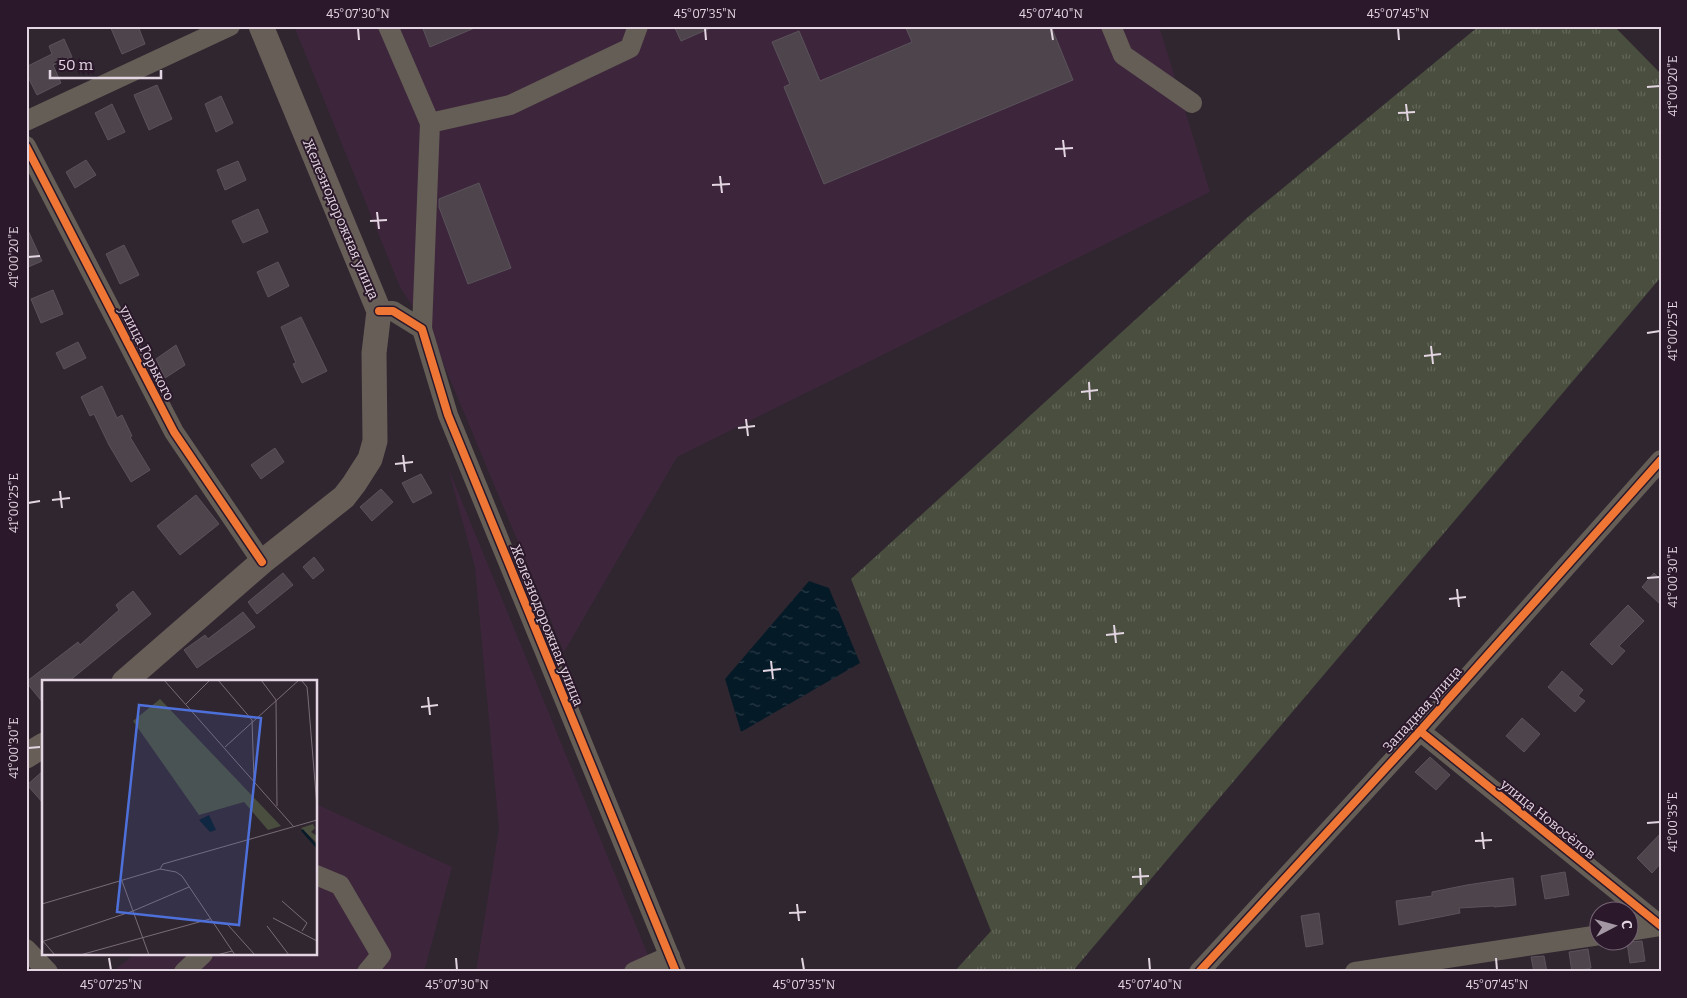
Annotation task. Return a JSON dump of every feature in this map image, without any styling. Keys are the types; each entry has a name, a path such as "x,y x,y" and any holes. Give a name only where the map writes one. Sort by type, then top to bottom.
{"main road":[{"name":"Железнодорожная улица","path":"261,26 379,311"},
{"path":"126,680 262,562 344,497 370,459 375,441 374,353 379,311"},
{"path":"26,756 42,746"}],"street":[{"path":"26,120 230,26"},
{"path":"388,26 430,123 422,329"},
{"path":"430,123 510,105 630,48 638,26"},
{"path":"1111,26 1123,55 1192,103"},
{"name":"улица Горького","path":"26,146 174,432 262,562"},
{"name":"Железнодорожная улица","path":"379,311 393,311 422,329 448,415 673,964"},
{"name":"Западная улица","path":"1199,972 1420,731 1661,460"},
{"name":"улица Новосёлов","path":"1420,731 1661,926"},
{"path":"318,876 340,885 381,955 366,972"},
{"path":"1640,929 1661,926"},
{"path":"1355,972 1590,937"},
{"path":"26,949 48,972"},
{"path":"184,972 200,956"},
{"path":"634,972 673,964"}],"shaded area":[{"path":"294,26 1159,26 1210,192 677,457 564,652 432,336 400,287"},
{"path":"448,468 655,972 476,972 499,829 475,567"},
{"path":"318,805 452,867 424,972 112,972 132,956 318,956"}],"green space":[{"path":"1479,26 1614,26 1661,74 1661,277 1072,972 954,972 991,931 851,579 1249,216"}],"water":[{"path":"809,581 829,588 860,663 741,732 725,679"}],"building":[{"path":"110,26 138,26 145,44 122,54"},
{"path":"422,26 479,26 430,47"},
{"path":"674,26 715,26 681,41"},
{"path":"905,26 1051,26 1073,80 824,184 784,87 790,84 772,42 799,31 820,81 912,42"},
{"path":"64,39 72,57 53,65 61,83 37,95 26,73 26,67 52,54 49,46"},
{"path":"157,85 172,119 149,130 134,95"},
{"path":"221,96 233,123 216,132 205,104"},
{"path":"112,104 125,132 108,140 95,113"},
{"path":"86,160 96,175 75,188 66,172"},
{"path":"238,161 246,180 225,190 217,170"},
{"path":"479,183 511,268 468,284 439,207 439,199"},
{"path":"258,209 268,232 243,243 232,221"},
{"path":"26,226 42,261 26,268"},
{"path":"124,245 139,275 120,284 106,254"},
{"path":"278,262 289,286 268,297 257,272"},
{"path":"53,290 63,314 41,323 31,299"},
{"path":"301,317 327,371 302,383 293,364 296,363 281,327"},
{"path":"78,342 86,358 64,369 56,353"},
{"path":"176,345 185,365 165,378 156,359"},
{"path":"102,386 117,418 122,415 132,436 130,437 150,470 131,482 109,445 94,414 90,416 81,397"},
{"path":"275,448 284,462 261,479 251,465"},
{"path":"421,474 432,493 413,503 402,483"},
{"path":"381,489 393,502 372,521 360,507"},
{"path":"196,495 219,524 180,555 157,526"},
{"path":"314,557 324,570 313,579 303,567"},
{"path":"283,573 293,585 257,614 248,602"},
{"path":"1654,573 1661,580 1661,605 1642,587"},
{"path":"133,591 151,614 70,680 42,680 42,702 26,682 78,642 80,645 119,610 116,605"},
{"path":"1628,605 1644,621 1619,646 1625,651 1612,665 1590,644"},
{"path":"243,612 255,627 197,668 184,650 205,635 208,639"},
{"path":"1562,671 1583,690 1578,696 1585,701 1575,712 1548,687"},
{"path":"1522,718 1540,734 1524,752 1506,736"},
{"path":"1430,757 1450,775 1436,790 1415,772"},
{"path":"42,772 42,802 27,785"},
{"path":"1661,833 1661,863 1652,873 1637,858"},
{"path":"1565,872 1569,895 1545,899 1541,876"},
{"path":"1513,878 1516,905 1459,908 1460,913 1399,925 1396,901 1432,896 1432,892"},
{"path":"1319,913 1323,944 1306,947 1301,916"},
{"path":"1640,941 1642,941 1645,961 1630,963 1628,950 1640,950"},
{"path":"1588,949 1591,968 1572,972 1569,952"},
{"path":"1544,956 1547,972 1534,972 1531,957"}],"cycle path":[{"path":"26,146 174,432 262,562"},
{"path":"379,311 393,311 422,329 448,415 676,972"},
{"path":"1199,972 1420,731 1661,460"},
{"path":"1420,731 1661,926"}]}
